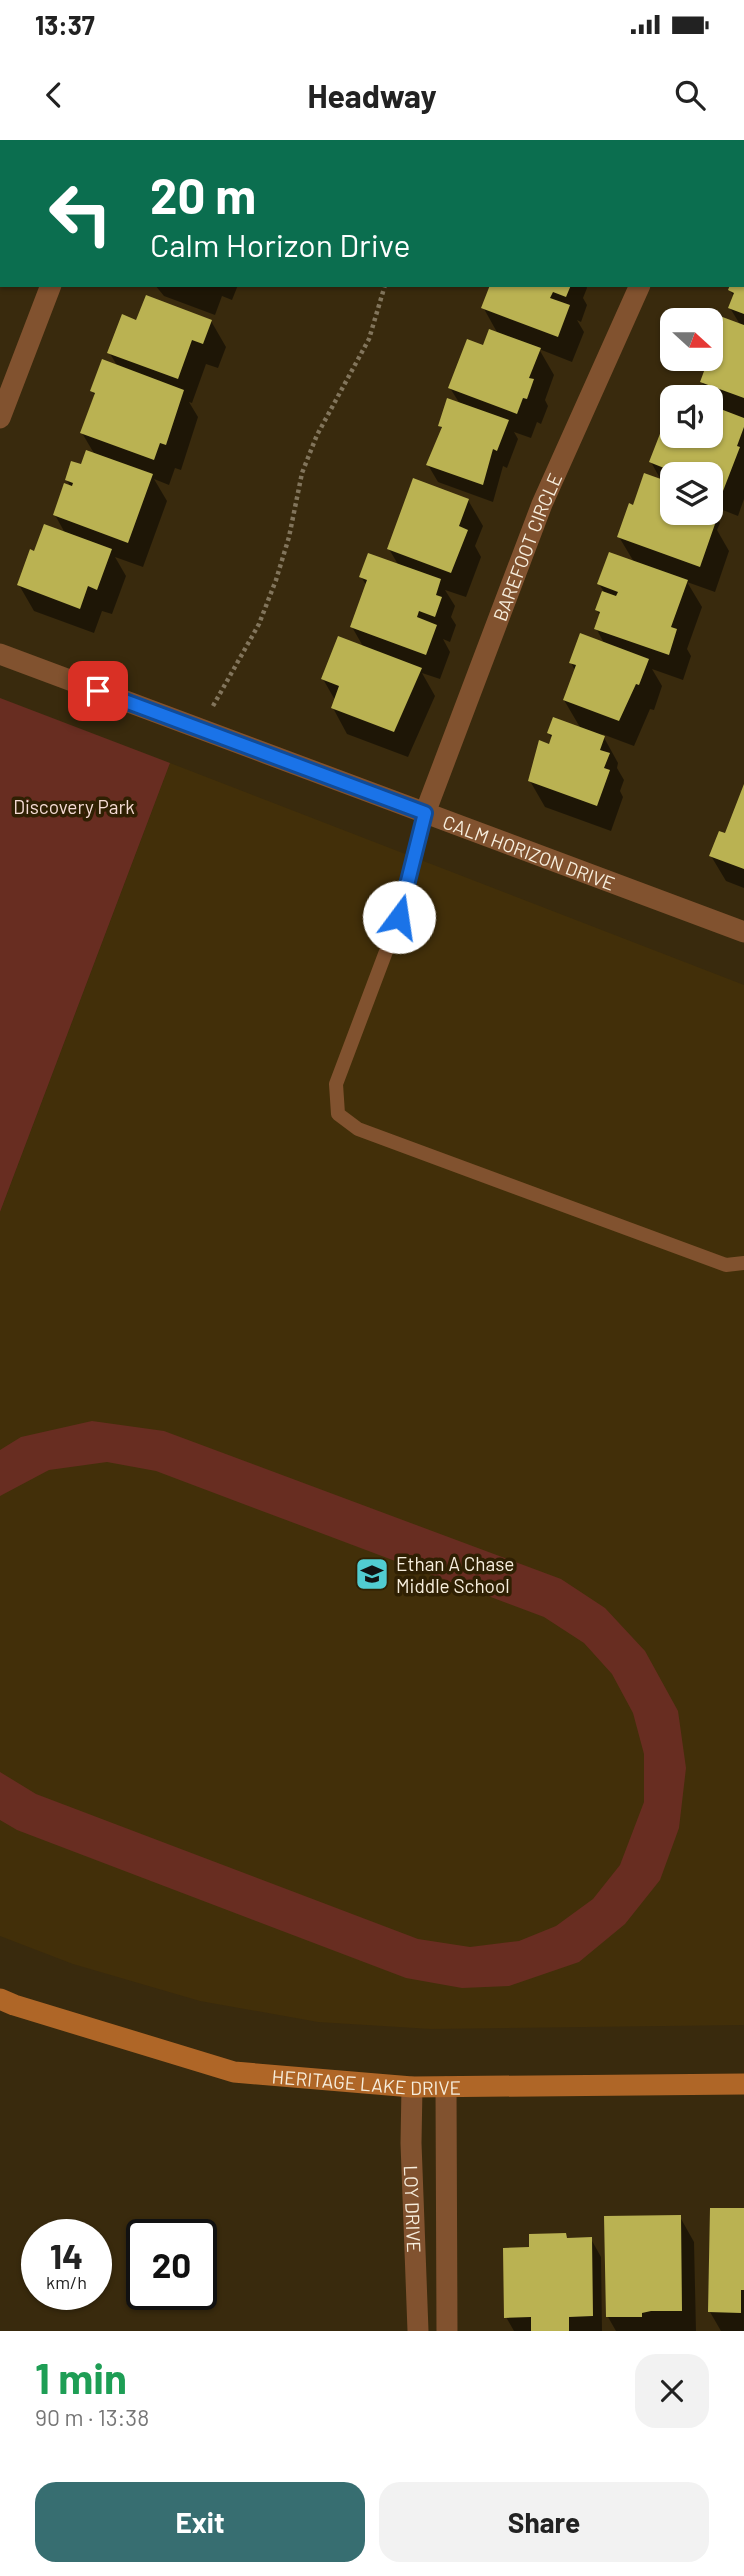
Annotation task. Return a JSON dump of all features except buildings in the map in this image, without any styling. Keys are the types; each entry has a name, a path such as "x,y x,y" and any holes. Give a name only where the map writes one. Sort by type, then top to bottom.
{"street":[{"path":"0,418 50,287"},
{"name":"BAREFOOT CIRCLE","path":"425,813 542,504 639,287"},
{"name":"CALM HORIZON DRIVE","path":"0,654 744,932"},
{"name":"HERITAGE LAKE DRIVE","path":"0,1998 14,2005 234,2072 412,2088 744,2084"},
{"name":"LOY DRIVE","path":"446,2087 447,2331"},
{"name":"LOY DRIVE","path":"412,2088 411,2143 418,2331"}],"lane":[{"path":"425,813 399,917 336,1084 338,1114 358,1129 726,1265 744,1263"}],"path":[{"path":"199,728 259,624 289,537 302,473 317,435 369,338 384,287"}],"shaded area":[{"name":"Ethan A Chase Middle School","path":"170,763 744,985 744,2025 431,2029 318,2022 200,2001 73,1964 0,1936 0,1212"}],"green space":[{"name":"Discovery Park","path":"0,698 170,763 0,1212"},
{"path":"92,1421 164,1431 561,1579 605,1608 645,1651 678,1711 686,1768 679,1828 660,1880 625,1924 579,1962 509,1986 462,1988 406,1978 17,1830 0,1820 0,1772 36,1794 418,1939 470,1947 519,1941 556,1926 593,1899 620,1865 644,1802 644,1754 633,1713 612,1674 584,1643 544,1617 156,1471 107,1462 49,1470 0,1496 0,1450 21,1437"}],"place":[{"name":"Ethan A Chase Middle School","path":"372,1574"}],"route":[{"path":"98,691 425,813 399,917"}]}
